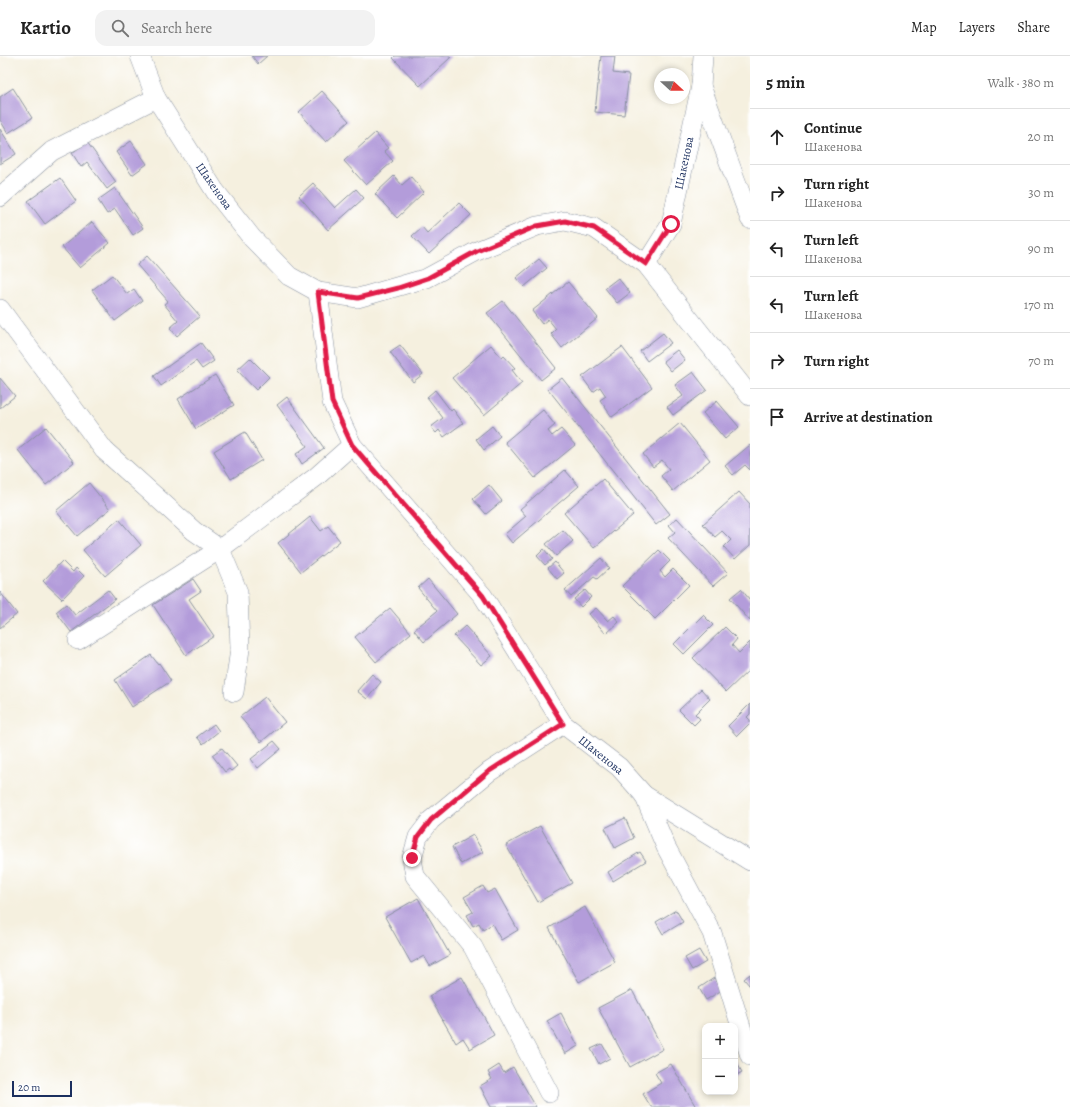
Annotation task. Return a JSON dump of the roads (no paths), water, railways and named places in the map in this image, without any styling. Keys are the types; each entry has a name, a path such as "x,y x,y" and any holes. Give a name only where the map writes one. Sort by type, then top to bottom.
{"street":[{"name":"Шакенова","path":"140,56 156,98 215,192 252,238 289,276 318,292 358,298 398,288 428,278 477,251 537,226 565,221 594,228 646,264 750,396"},
{"name":"Шакенова","path":"646,264 671,224 701,86 703,56"},
{"path":"701,86 750,219"},
{"path":"0,197 52,151 156,98"},
{"name":"Шакенова","path":"318,292 332,402 352,445 483,596 563,724 618,767 644,795 666,847 712,933 750,1056"},
{"path":"0,309 104,450 194,531 220,549 238,592 240,649 234,692"},
{"path":"78,640 220,549 316,477 352,445"},
{"path":"549,1093 473,947 415,876 412,858 418,837 431,820 488,772 563,724"},
{"path":"644,795 750,861"}]}
